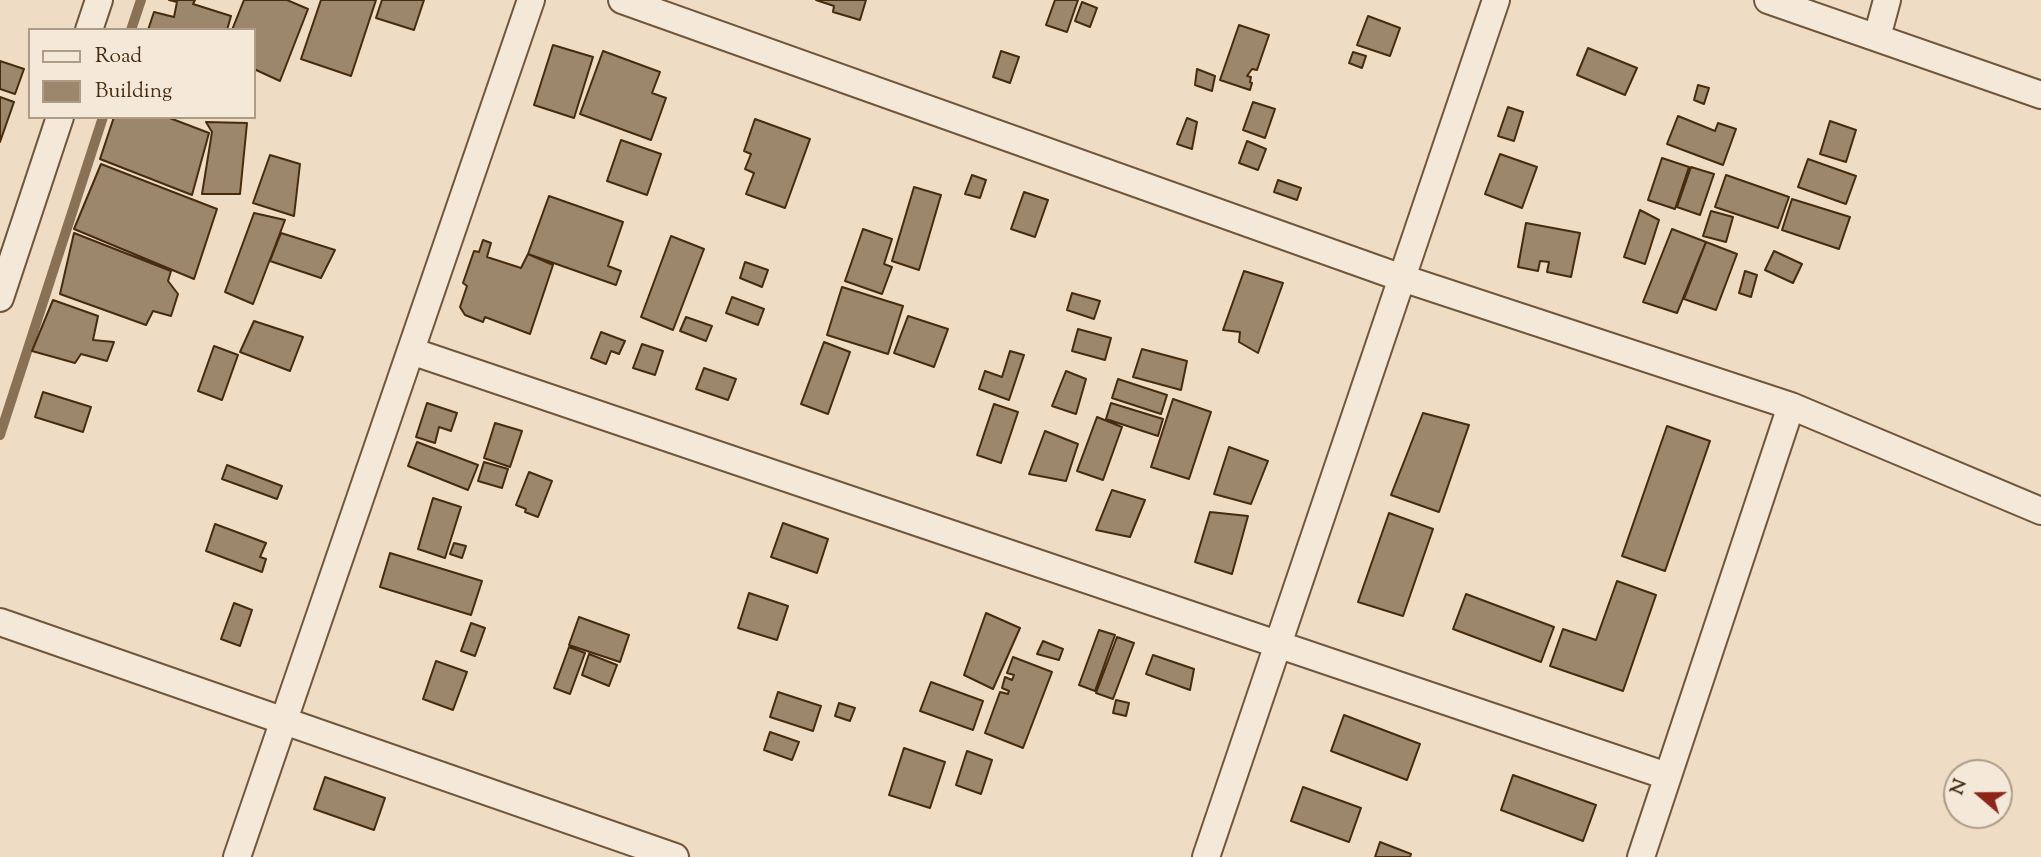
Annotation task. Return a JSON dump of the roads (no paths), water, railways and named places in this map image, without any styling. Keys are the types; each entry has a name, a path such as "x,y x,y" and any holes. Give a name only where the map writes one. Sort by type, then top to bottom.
{"street":[{"path":"90,28 99,0"},
{"path":"237,857 531,0"},
{"path":"622,0 1402,278 1791,406 2041,511"},
{"path":"1206,857 1496,0"},
{"path":"1768,0 2041,95"},
{"path":"1877,37 1887,0"},
{"path":"0,298 59,119"},
{"path":"411,351 1667,776"},
{"path":"1641,857 1791,406"},
{"path":"0,622 675,857"}],"waterway":[{"path":"132,28 141,0"},
{"path":"0,435 102,119"}]}
